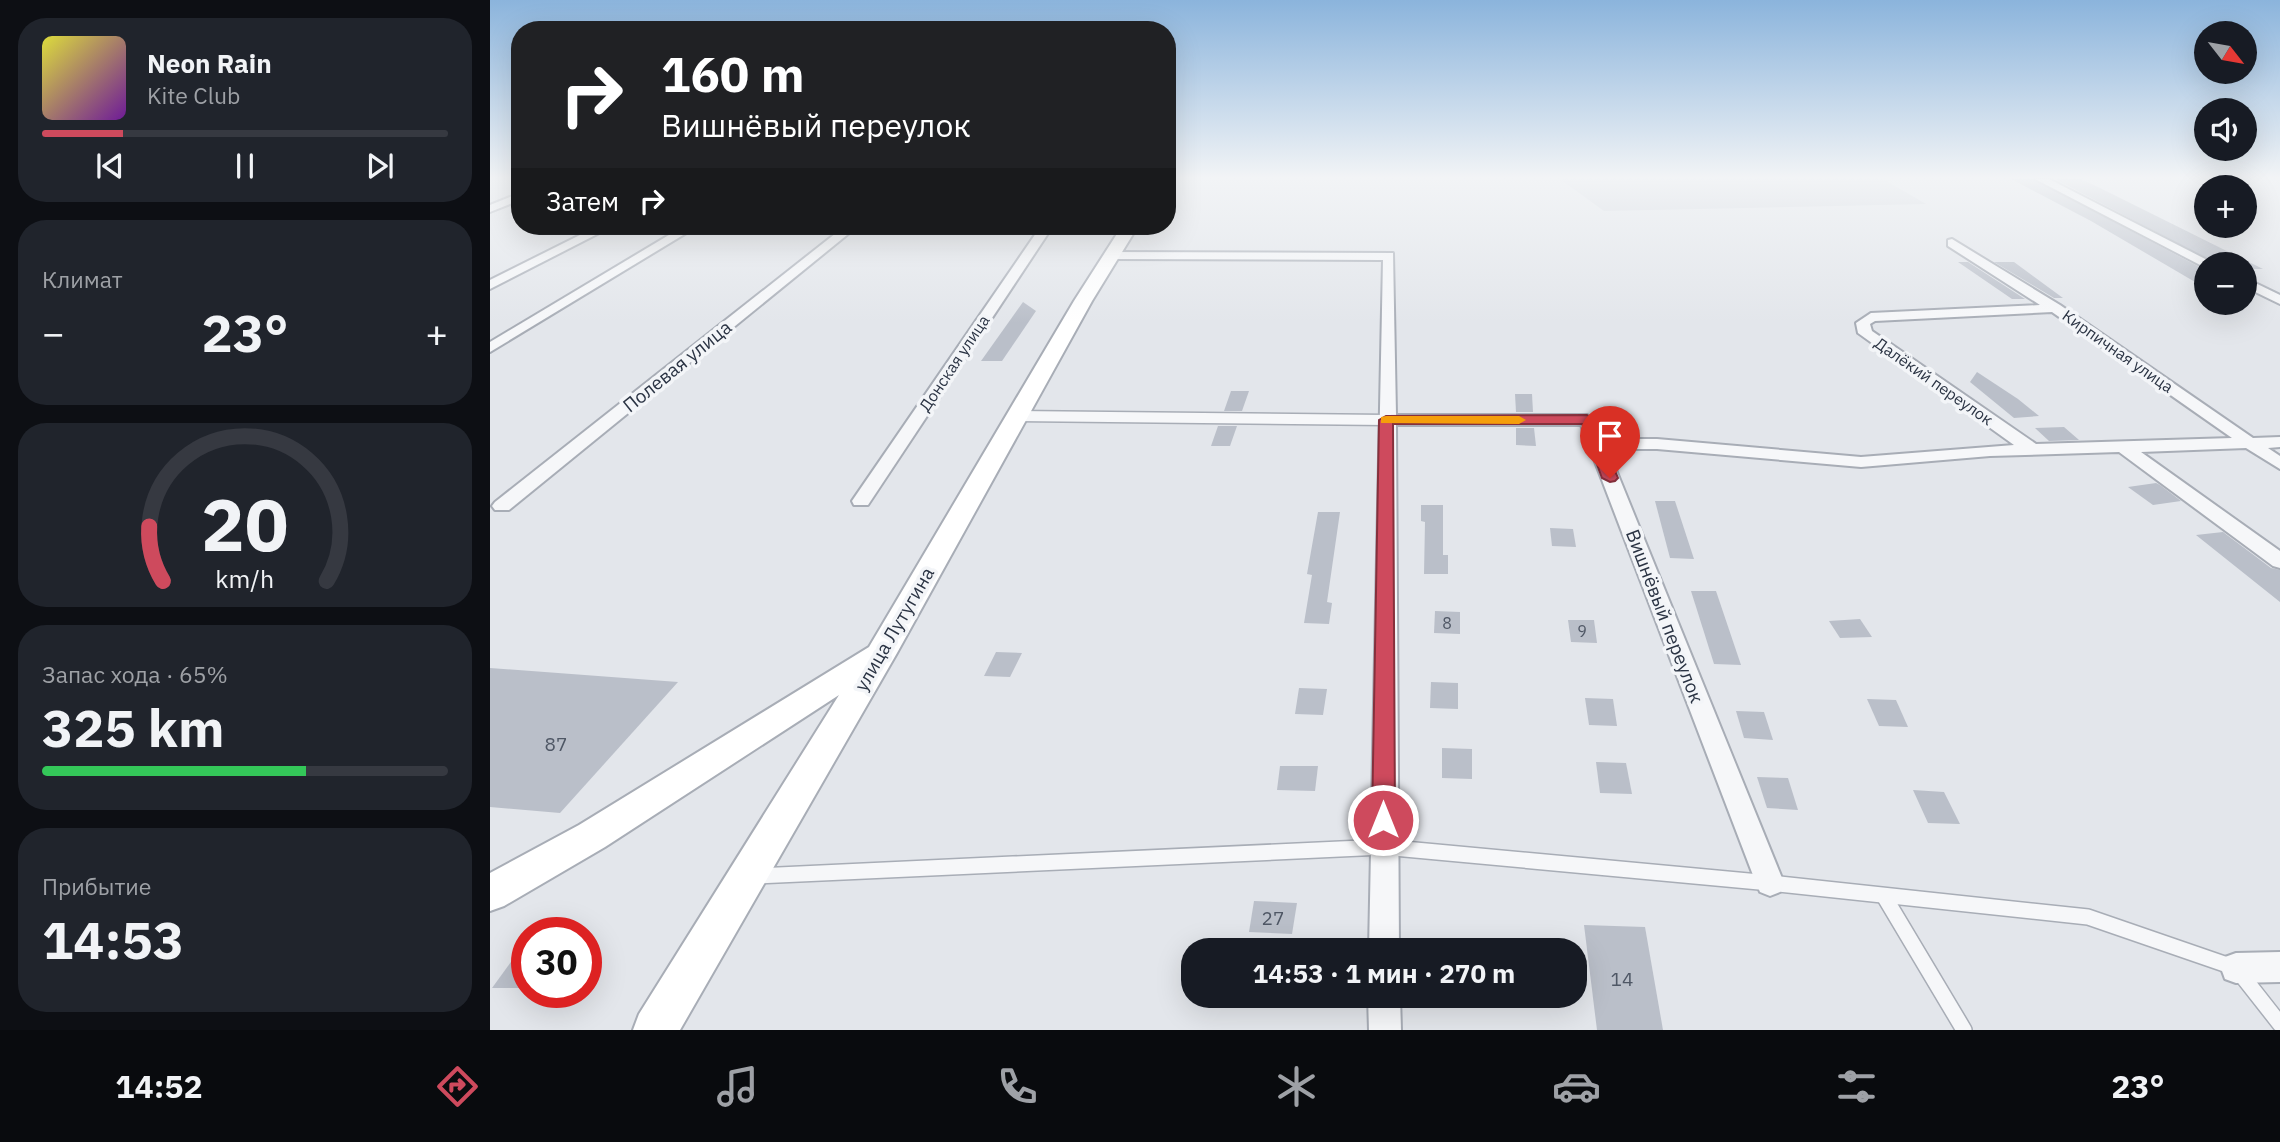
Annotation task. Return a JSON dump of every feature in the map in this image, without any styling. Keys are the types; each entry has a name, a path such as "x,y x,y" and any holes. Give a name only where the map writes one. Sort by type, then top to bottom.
{"main road":[{"name":"улица Лутугина","path":"654,1030 881,653 1124,235"},
{"path":"495,886 592,836 881,653"}],"street":[{"path":"2136,227 2194,256"},
{"path":"490,285 589,235"},
{"path":"490,348 677,235"},
{"name":"Полевая улица","path":"502,506 841,235"},
{"name":"Донская улица","path":"861,501 1041,235"},
{"name":"Кирпичная улица","path":"1952,243 2055,308 2280,464"},
{"path":"1112,255 1389,256 1384,938"},
{"path":"2257,288 2280,300"},
{"name":"Далёкий переулок","path":"2033,450 1865,333 1863,323 1871,317 2055,308"},
{"name":"Вишнёвый переулок","path":"1386,420 1587,420 1770,883"},
{"path":"1600,452 1628,444 1657,444 1861,462 2033,450 2205,442 2280,442"},
{"path":"2122,446 2280,561"},
{"path":"2236,968 2280,967"},
{"path":"1384,1008 1385,1030"}],"lane":[{"path":"1017,416 1386,420"},
{"path":"745,876 1383,847 1770,883 2088,917 2236,968 2280,1024"},
{"path":"1884,895 1964,1030"}],"building":[{"path":"2101,227 2124,227 2194,264 2194,281"},
{"path":"2147,227 2178,227 2194,235 2194,238 2200,238 2229,252 2194,252"},
{"path":"1958,262 1968,262 2025,299 2012,299"},
{"path":"1994,262 2014,262 2063,298 2054,298"},
{"path":"1023,302 1036,311 1002,361 981,361"},
{"path":"1977,372 2039,416 2014,418 1970,382"},
{"path":"1231,391 1249,391 1242,411 1224,411"},
{"path":"1515,394 1532,394 1533,412 1516,412"},
{"path":"1218,426 1237,426 1230,446 1211,446"},
{"path":"2064,427 2079,440 2049,441 2035,428"},
{"path":"1516,428 1534,428 1536,446 1516,445"},
{"path":"2156,483 2181,501 2153,505 2128,487"},
{"path":"1655,501 1675,501 1694,559 1670,558"},
{"path":"1421,505 1443,505 1443,555 1448,555 1448,574 1424,574 1425,522 1421,521"},
{"path":"1318,512 1340,512 1327,602 1332,603 1329,624 1304,623 1312,575 1307,574"},
{"path":"1550,528 1573,529 1576,547 1552,546"},
{"path":"2223,532 2271,568 2280,570 2280,602 2196,535"},
{"path":"1691,591 1716,591 1741,665 1714,664"},
{"path":"1435,611 1460,612 1460,634 1434,633"},
{"path":"1860,619 1872,637 1840,638 1829,621"},
{"path":"1568,620 1594,620 1597,643 1571,642"},
{"path":"996,652 1022,653 1010,677 984,676"},
{"path":"490,668 678,682 560,813 490,807"},
{"path":"1431,682 1458,683 1458,709 1430,708"},
{"path":"1299,688 1327,689 1323,715 1295,714"},
{"path":"1585,698 1613,699 1617,726 1589,725"},
{"path":"1867,699 1896,700 1908,727 1879,726"},
{"path":"1736,711 1764,712 1773,740 1744,738"},
{"path":"1442,748 1472,749 1472,779 1442,778"},
{"path":"1596,762 1626,763 1632,794 1600,793"},
{"path":"1280,766 1318,766 1315,791 1277,790"},
{"path":"1757,777 1788,778 1798,810 1767,808"},
{"path":"1913,790 1944,792 1960,824 1928,823"},
{"path":"1254,901 1297,903 1292,934 1249,932"},
{"path":"1584,925 1645,927 1663,1030 1597,1030"},
{"path":"511,962 511,988 492,988"}],"slow traffic":[{"path":"1386,420 1519,420"}],"route":[{"path":"1383,820 1386,420 1587,420 1610,478"}]}
